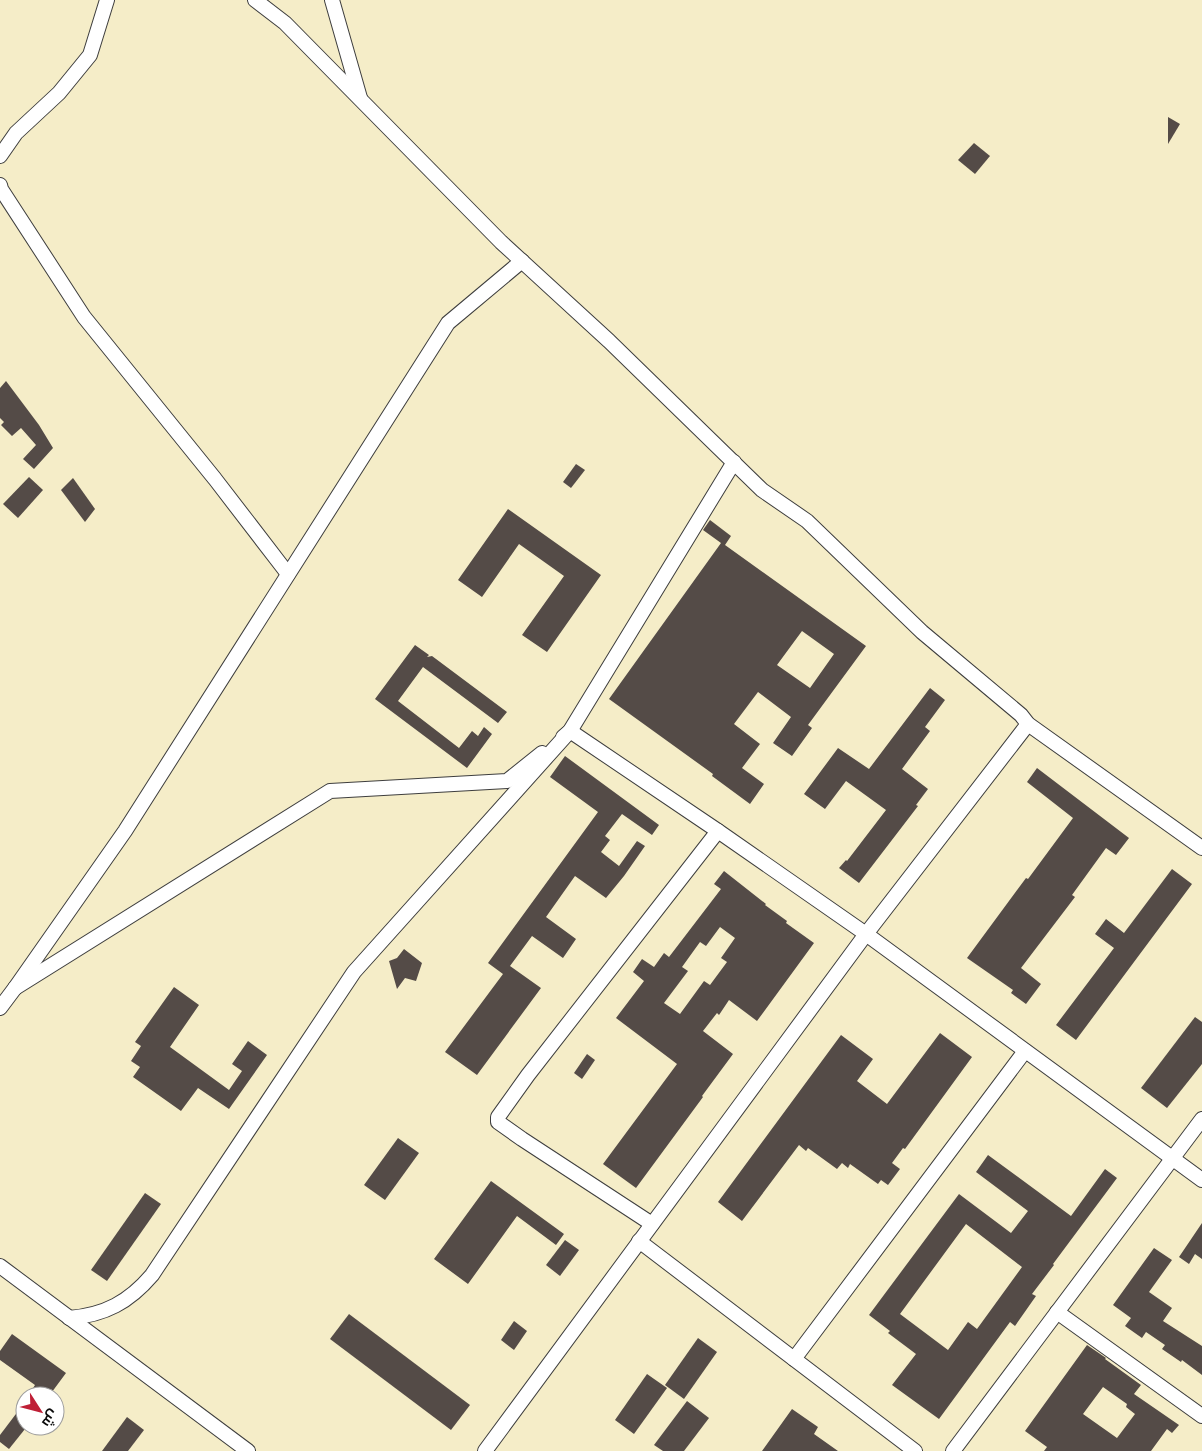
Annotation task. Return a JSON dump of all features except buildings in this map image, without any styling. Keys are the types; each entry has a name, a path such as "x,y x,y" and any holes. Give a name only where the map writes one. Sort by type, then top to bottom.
{"street":[{"path":"0,156 16,133 59,93 90,54 107,0"},
{"path":"254,0 285,23 501,242 609,341 762,490 807,520 922,632 1021,715 1028,724 1202,848"},
{"path":"332,0 361,100"},
{"path":"0,185 0,189 84,317 215,479 288,574"},
{"path":"0,1008 125,831 448,323 522,261"},
{"path":"69,1318 104,1312 125,1301 144,1284 354,972 570,731 734,462"},
{"path":"484,1451 866,934 1028,724"},
{"path":"15,988 330,791 507,781 570,731"},
{"path":"570,731 866,934 1202,1180"},
{"path":"652,1224 522,1139 498,1122 498,1117 528,1075 718,831"},
{"path":"794,1359 1025,1051"},
{"path":"953,1451 1202,1119"},
{"path":"639,1241 915,1451"},
{"path":"0,1266 248,1451"},
{"path":"1058,1312 1202,1416"}],"shaded area":[{"path":"0,0 1202,0 1202,1451 0,1451"}]}
